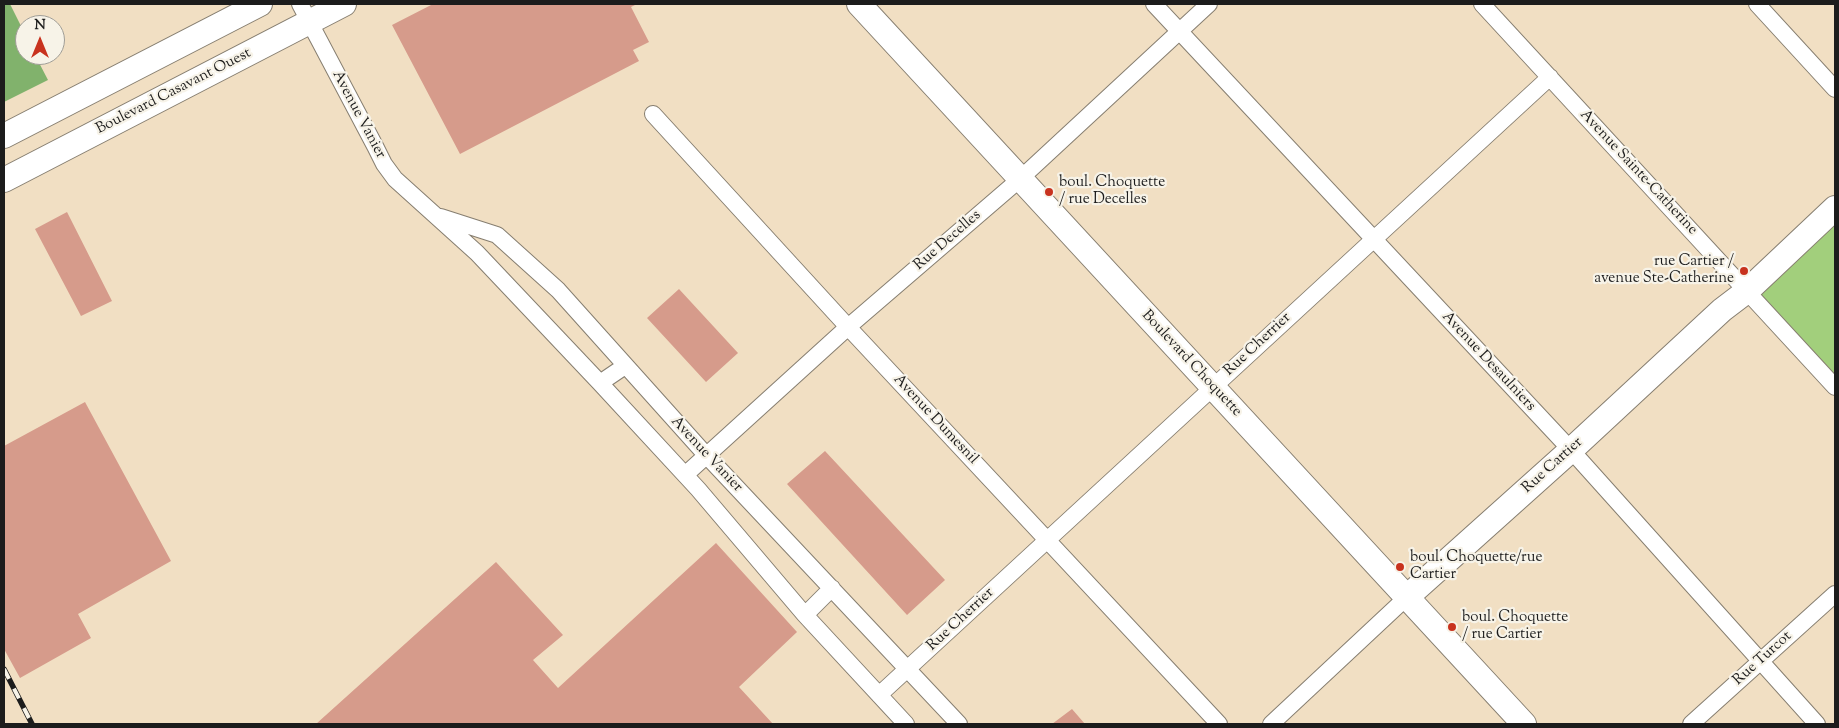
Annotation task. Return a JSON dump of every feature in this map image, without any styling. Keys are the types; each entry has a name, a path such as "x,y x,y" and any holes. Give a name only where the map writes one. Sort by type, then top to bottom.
{"main road":[{"path":"4,136 260,4"},
{"name":"Boulevard Casavant Ouest","path":"4,180 305,13 344,4"},
{"name":"Boulevard Choquette","path":"859,4 1524,724"},
{"name":"Rue Cartier","path":"1407,597 1571,450 1709,322 1747,292 1835,208"}],"street":[{"name":"Avenue Desaulniers","path":"1154,4 1571,450 1818,724"},
{"name":"Rue Decelles","path":"685,474 848,327 1020,179 1209,4"},
{"name":"Avenue Sainte-Catherine","path":"1482,4 1835,387"},
{"path":"1757,4 1835,89"},
{"name":"Avenue Vanier","path":"305,13 384,164 396,179 477,253 600,383 685,474 805,614 906,724"},
{"name":"Rue Cherrier","path":"879,695 1550,77"},
{"name":"Avenue Dumesnil","path":"653,114 848,327 1219,724"},
{"name":"Avenue Vanier","path":"434,215 497,235 558,290 706,455 960,724"},
{"path":"600,383 625,366"},
{"path":"805,614 832,588"},
{"name":"Rue Turcot","path":"1691,724 1835,594"},
{"name":"Rue Cartier","path":"1271,724 1407,597"}],"green space":[{"path":"4,4 10,4 16,15 15,65 40,65 48,80 4,102"},
{"path":"1835,208 1835,385 1747,291"}],"building":[{"path":"433,4 637,4 631,7 649,42 633,50 639,61 460,154 392,25"},
{"path":"67,212 112,301 81,316 35,229"},
{"path":"679,289 738,353 706,382 647,318"},
{"path":"85,402 171,561 78,614 91,638 20,678 4,649 4,446"},
{"path":"825,451 945,580 907,615 787,484"},
{"path":"716,543 797,632 739,687 773,724 316,724 496,562 563,635 533,660 558,688"},
{"path":"1072,709 1085,724 1052,724"}],"railway":[{"path":"4,669 32,724"}],"place":[{"name":"boul. Choquette / rue Decelles","path":"1049,192"},
{"name":"rue Cartier / avenue Ste-Catherine","path":"1744,271"},
{"name":"boul. Choquette/rue Cartier","path":"1400,567"},
{"name":"boul. Choquette / rue Cartier","path":"1452,627"}]}
